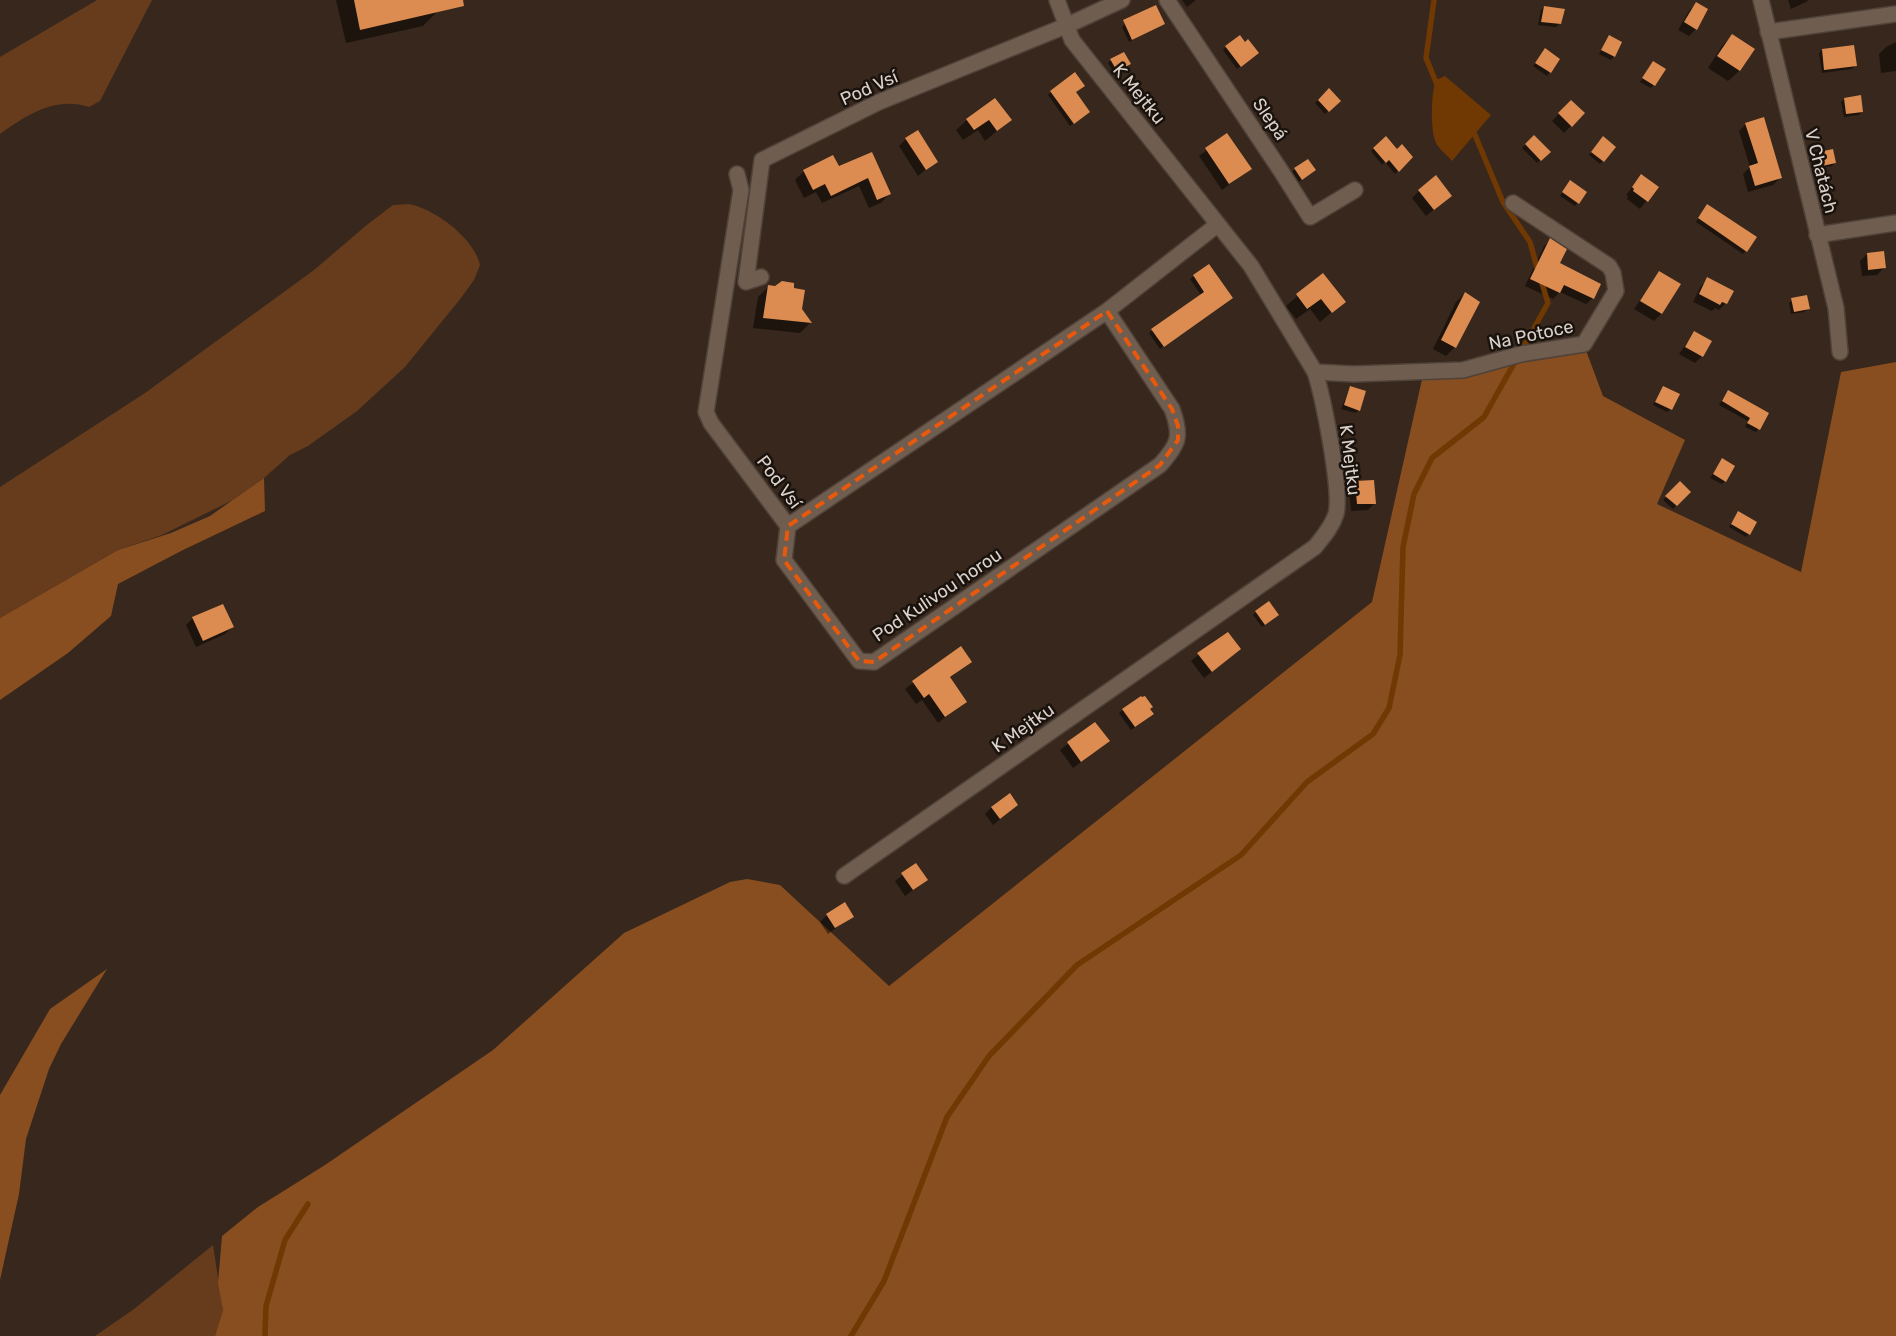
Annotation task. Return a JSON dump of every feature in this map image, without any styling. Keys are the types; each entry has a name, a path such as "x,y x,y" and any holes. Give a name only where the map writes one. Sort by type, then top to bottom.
{"street":[{"name":"K Mejtku","path":"844,876 1315,547 1328,530 1336,514 1337,495 1321,392 1315,372 1250,266 1177,170 1072,40 1068,25 1057,0"},
{"name":"Pod Vsí","path":"761,277 746,282 762,160 878,102 1068,25 1122,0"},
{"name":"Slepá","path":"1167,0 1310,217 1355,190"},
{"name":"V Chatách","path":"1761,0 1836,308 1840,352"},
{"path":"1768,32 1896,14"},
{"name":"Pod Vsí","path":"737,174 741,190 706,412 711,423 788,526"},
{"name":"Na Potoce","path":"1315,372 1354,374 1462,370 1521,354 1584,344 1616,291 1610,266 1513,203"},
{"path":"1817,235 1896,223"},
{"path":"788,526 1107,311 1217,225"},
{"name":"Pod Kulivou horou","path":"788,526 784,560 859,661 874,662 1160,465 1169,456 1178,440 1178,426 1172,409 1107,311"}],"highlighted area":[{"path":"1107,311 1172,409 1178,426 1178,440 1160,465 874,662 859,661 784,560 788,526"}],"shaded area":[{"path":"97,0 152,0 100,101 89,107 65,104 42,109 0,134 0,57"},
{"path":"1445,76 1491,115 1452,161 1437,145 1433,129 1434,86 1436,80"},
{"path":"409,204 430,212 452,226 470,245 480,265 474,280 461,298 405,367 357,411 308,446 290,455 264,478 233,500 162,535 118,550 0,618 0,487 145,393 314,270 393,205"},
{"path":"1584,345 1603,396 1685,440 1657,504 1801,572 1841,372 1896,362 1896,1336 215,1336 223,1310 218,1283 222,1236 258,1207 325,1165 493,1050 624,933 730,882 747,879 780,885 889,986 1372,602 1423,375"},
{"path":"264,478 265,511 181,551 118,584 111,616 68,653 0,700 0,618 118,550 171,533 210,516"},
{"path":"107,969 61,1044 49,1069 26,1139 19,1194 0,1280 0,1095 50,1009"},
{"path":"213,1245 223,1310 215,1336 95,1336 134,1309"}],"building":[{"path":"354,0 463,0 464,6 360,30"},
{"path":"1696,2 1708,9 1697,30 1684,22"},
{"path":"1156,5 1165,24 1132,40 1123,20"},
{"path":"1544,6 1565,9 1561,24 1541,22"},
{"path":"1732,34 1755,49 1740,71 1717,56"},
{"path":"1240,35 1245,42 1248,39 1259,53 1241,67 1225,46"},
{"path":"1609,35 1622,42 1615,57 1601,50"},
{"path":"1854,45 1857,66 1824,70 1822,49"},
{"path":"1545,48 1560,59 1551,73 1535,63"},
{"path":"1124,52 1131,64 1117,71 1110,59"},
{"path":"1653,61 1666,69 1655,86 1642,78"},
{"path":"1075,72 1085,86 1076,92 1090,112 1074,124 1050,91"},
{"path":"1329,88 1341,101 1329,112 1318,100"},
{"path":"1861,95 1863,112 1846,114 1844,98"},
{"path":"995,98 1012,120 997,131 989,120 974,130 966,119"},
{"path":"1571,100 1585,113 1572,127 1558,113"},
{"path":"1764,117 1782,178 1755,186 1749,166 1758,163 1745,123"},
{"path":"918,130 938,162 926,170 905,138"},
{"path":"1227,133 1252,169 1229,184 1205,148"},
{"path":"1534,135 1551,152 1541,161 1525,144"},
{"path":"1386,136 1397,149 1402,144 1413,157 1399,172 1389,160 1386,163 1373,148"},
{"path":"1603,136 1616,147 1604,162 1591,152"},
{"path":"1833,149 1836,163 1822,166 1819,152"},
{"path":"872,152 891,194 877,200 868,178 831,196 825,184 813,190 803,170 833,155 839,166"},
{"path":"1308,159 1316,170 1302,180 1294,168"},
{"path":"1641,174 1659,187 1648,202 1633,191 1632,187"},
{"path":"1436,175 1452,196 1434,210 1418,190"},
{"path":"1570,180 1587,192 1579,204 1562,192"},
{"path":"1707,204 1757,237 1747,252 1698,218"},
{"path":"1550,238 1567,249 1560,263 1601,284 1594,299 1564,285 1560,293 1530,279"},
{"path":"1884,251 1886,268 1868,270 1867,253"},
{"path":"1209,264 1233,298 1164,347 1151,329 1204,292 1193,275"},
{"path":"1659,271 1681,284 1662,314 1640,301"},
{"path":"1323,273 1346,302 1332,313 1321,299 1307,309 1296,294"},
{"path":"1707,277 1734,291 1727,304 1722,302 1720,305 1699,294"},
{"path":"782,281 794,283 794,288 805,290 802,309 812,323 763,318 768,285 775,286"},
{"path":"1465,292 1480,302 1456,348 1441,340"},
{"path":"1807,295 1810,309 1794,312 1791,298"},
{"path":"1694,331 1712,341 1703,357 1685,347"},
{"path":"1350,386 1366,391 1360,411 1344,405"},
{"path":"1663,386 1680,394 1672,410 1655,402"},
{"path":"1728,390 1769,413 1760,430 1747,423 1750,418 1722,401"},
{"path":"1722,458 1735,466 1726,482 1713,474"},
{"path":"1374,480 1376,504 1357,504 1355,481"},
{"path":"1680,481 1691,492 1677,506 1665,496"},
{"path":"1738,511 1757,522 1750,535 1731,524"},
{"path":"1269,601 1279,615 1265,625 1255,611"},
{"path":"223,604 234,627 203,641 192,617"},
{"path":"1228,632 1241,649 1212,672 1197,653"},
{"path":"961,646 972,662 950,677 967,702 945,717 929,694 924,698 912,681"},
{"path":"1141,696 1145,696 1153,707 1150,709 1154,714 1135,727 1122,709"},
{"path":"1095,722 1110,741 1081,762 1067,742"},
{"path":"1010,793 1018,805 1000,819 991,807"},
{"path":"916,863 928,880 913,890 901,873"},
{"path":"845,902 854,917 835,928 826,914"}],"waterway":[{"path":"1434,0 1426,58 1438,87"},
{"path":"1470,130 1475,135 1503,202 1530,242 1538,271"},
{"path":"851,1336 884,1281 947,1117 989,1056 1077,965 1241,855 1307,782 1373,734 1389,708 1400,655 1403,547 1414,494 1432,458 1484,417 1548,303 1541,280"},
{"path":"265,1336 266,1306 285,1240 308,1204"}]}
